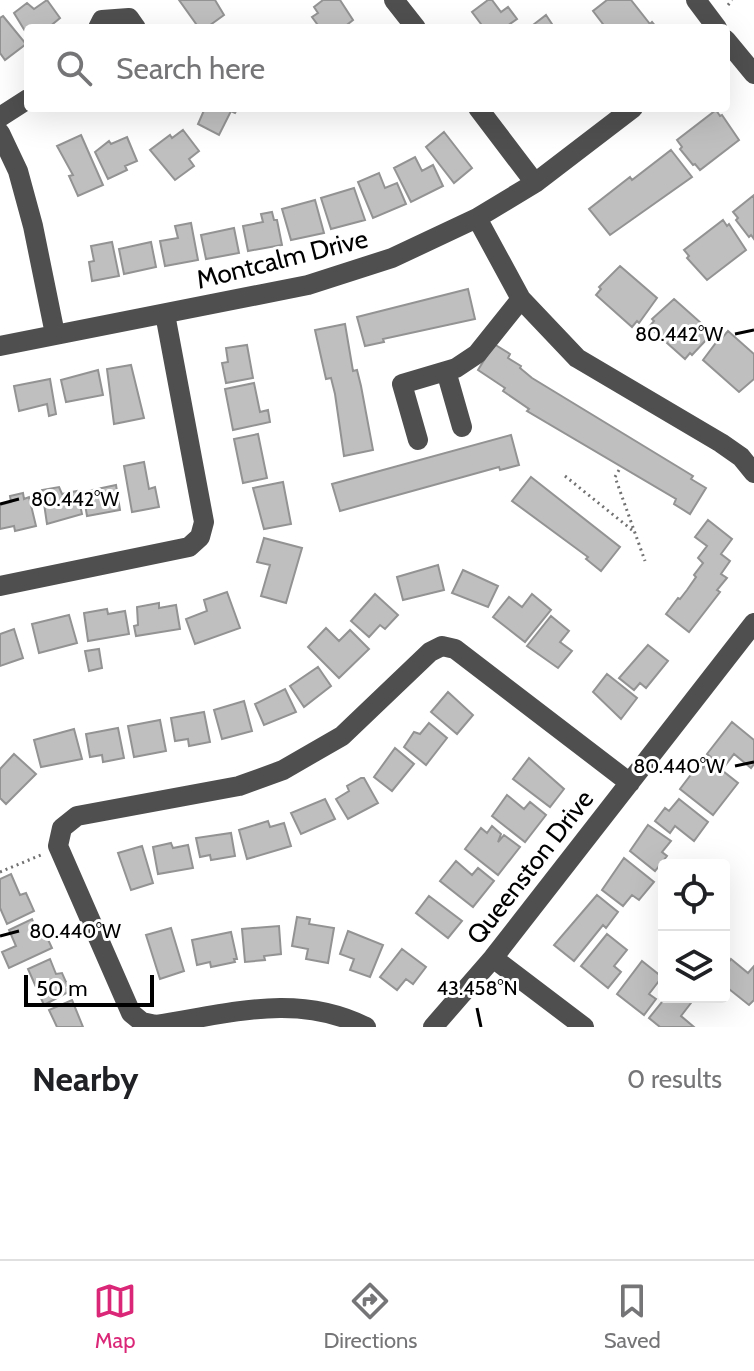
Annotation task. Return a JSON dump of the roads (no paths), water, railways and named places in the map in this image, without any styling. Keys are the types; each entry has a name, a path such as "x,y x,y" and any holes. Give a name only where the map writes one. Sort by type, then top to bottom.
{"street":[{"path":"394,0 413,24"},
{"path":"696,0 714,24"},
{"path":"100,24 102,20 129,18 133,24"},
{"path":"730,45 754,74"},
{"path":"0,117 24,102"},
{"path":"481,112 535,183"},
{"name":"Montcalm Drive","path":"0,346 308,285 392,258 477,218 535,183 628,112"},
{"path":"0,133 22,185 55,334"},
{"path":"477,218 521,299 577,358 721,443 741,457 754,473"},
{"path":"418,440 402,384 456,368 477,354 521,299"},
{"path":"0,586 189,547 200,537 204,522 165,314"},
{"path":"446,371 462,427"},
{"name":"Queenston Drive","path":"433,1027 493,958 754,623"},
{"path":"366,1027 341,1015 307,1007 272,1007 156,1025 142,1022 131,1013 58,846 62,828 77,816 239,786 283,770 342,736 430,652 442,646 455,649 630,783"},
{"path":"493,958 584,1027"}]}
